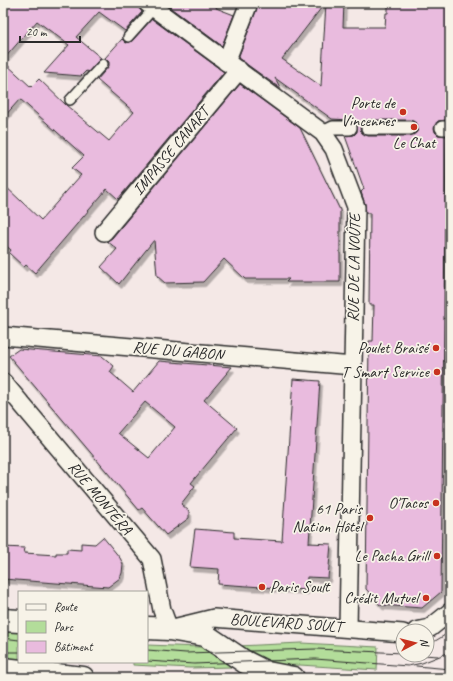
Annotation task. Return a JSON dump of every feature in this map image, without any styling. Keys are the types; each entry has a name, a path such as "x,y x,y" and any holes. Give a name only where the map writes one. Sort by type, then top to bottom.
{"main road":[{"path":"3,620 18,621"},
{"name":"BOULEVARD SOULT","path":"148,628 169,628 205,635 245,662 267,673 292,678"},
{"path":"3,669 28,675 83,678"}],"street":[{"name":"IMPASSE CANART","path":"104,232 233,66 249,3"},
{"name":"RUE DE LA VOÛTE","path":"151,5 323,133 334,149 356,207 348,628"},
{"path":"323,133 333,128 350,128"},
{"path":"368,128 410,128"},
{"name":"RUE DU GABON","path":"3,336 352,366"},
{"name":"RUE MONTÉRA","path":"3,382 152,559 162,610 169,628"},
{"path":"435,624 450,612"},
{"name":"BOULEVARD SOULT","path":"169,628 214,618 395,632"}],"lane":[{"path":"128,36 151,5"},
{"path":"70,100 103,64"}],"green space":[{"path":"3,630 18,631 18,662 3,660"},
{"path":"301,643 378,647 377,670 300,665 274,666 266,663 238,646"},
{"path":"148,645 200,647 232,667 190,668 133,665 133,663 148,663"}],"building":[{"path":"3,3 137,3 142,12 125,31 99,12 76,37 101,58 88,72 86,71 81,76 44,73 69,45 37,21 3,60"},
{"path":"164,3 218,3 216,8 234,15 222,46"},
{"path":"259,3 325,3 282,59 321,86 326,3 344,3 343,27 385,27 386,13 388,13 388,3 447,3 446,120 438,121 434,128 438,135 446,136 441,592 422,608 380,605 366,589 369,341 373,341 374,305 369,305 370,213 366,213 361,192 364,189 345,136 354,135 357,132 357,124 350,120 332,119 275,78 281,89 238,58","holes":["368,120 410,120 417,124 418,128 417,132 410,136 368,136 361,132 360,128 364,121"]},
{"path":"152,19 224,72 118,199 107,189 35,273 26,265 24,267 9,253 11,250 3,243 3,184 41,220 81,175 72,168 84,156 20,99 3,118 3,61 31,87 39,79 66,105 109,141 134,112 97,80 109,66 109,62 105,58 122,39 126,43 132,41"},
{"path":"240,84 300,128 340,210 340,282 286,282 289,279 245,279 224,259 203,282 165,283 157,276 154,240 119,284 101,267 117,249 107,241 112,238"},
{"path":"19,349 102,356 114,366 110,372 133,392 159,361 232,367 204,400 237,428 191,483 195,486 181,504 189,511 189,518 166,535 142,508 139,510 9,356","holes":["145,402 175,427 149,458 118,433"]},
{"path":"293,379 320,381 309,543 331,544 328,578 307,577 306,590 218,584 219,569 190,567 195,529 234,532 234,538 282,541"},
{"path":"103,537 123,564 120,578 108,587 3,579 3,547 25,548 24,553 56,555 56,553 67,553 67,549 81,550 81,543 95,544"}],"tram line":[{"path":"435,641 450,632"},
{"path":"3,638 18,640"},
{"path":"148,650 186,653 316,649 395,653"},
{"path":"3,652 18,652"},
{"path":"148,661 194,664 315,659 408,666 422,663 450,652"},
{"path":"416,666 450,669"}],"place":[{"name":"Porte de Vincennes","path":"403,112"},
{"name":"Le Chat","path":"414,127"},
{"name":"Poulet Braisé","path":"436,348"},
{"name":"T Smart Service","path":"437,372"},
{"name":"O'Tacos","path":"436,503"},
{"name":"61 Paris Nation Hôtel","path":"370,518"},
{"name":"Le Pacha Grill","path":"437,556"},
{"name":"Paris Soult","path":"262,587"},
{"name":"Crédit Mutuel","path":"426,598"}]}
